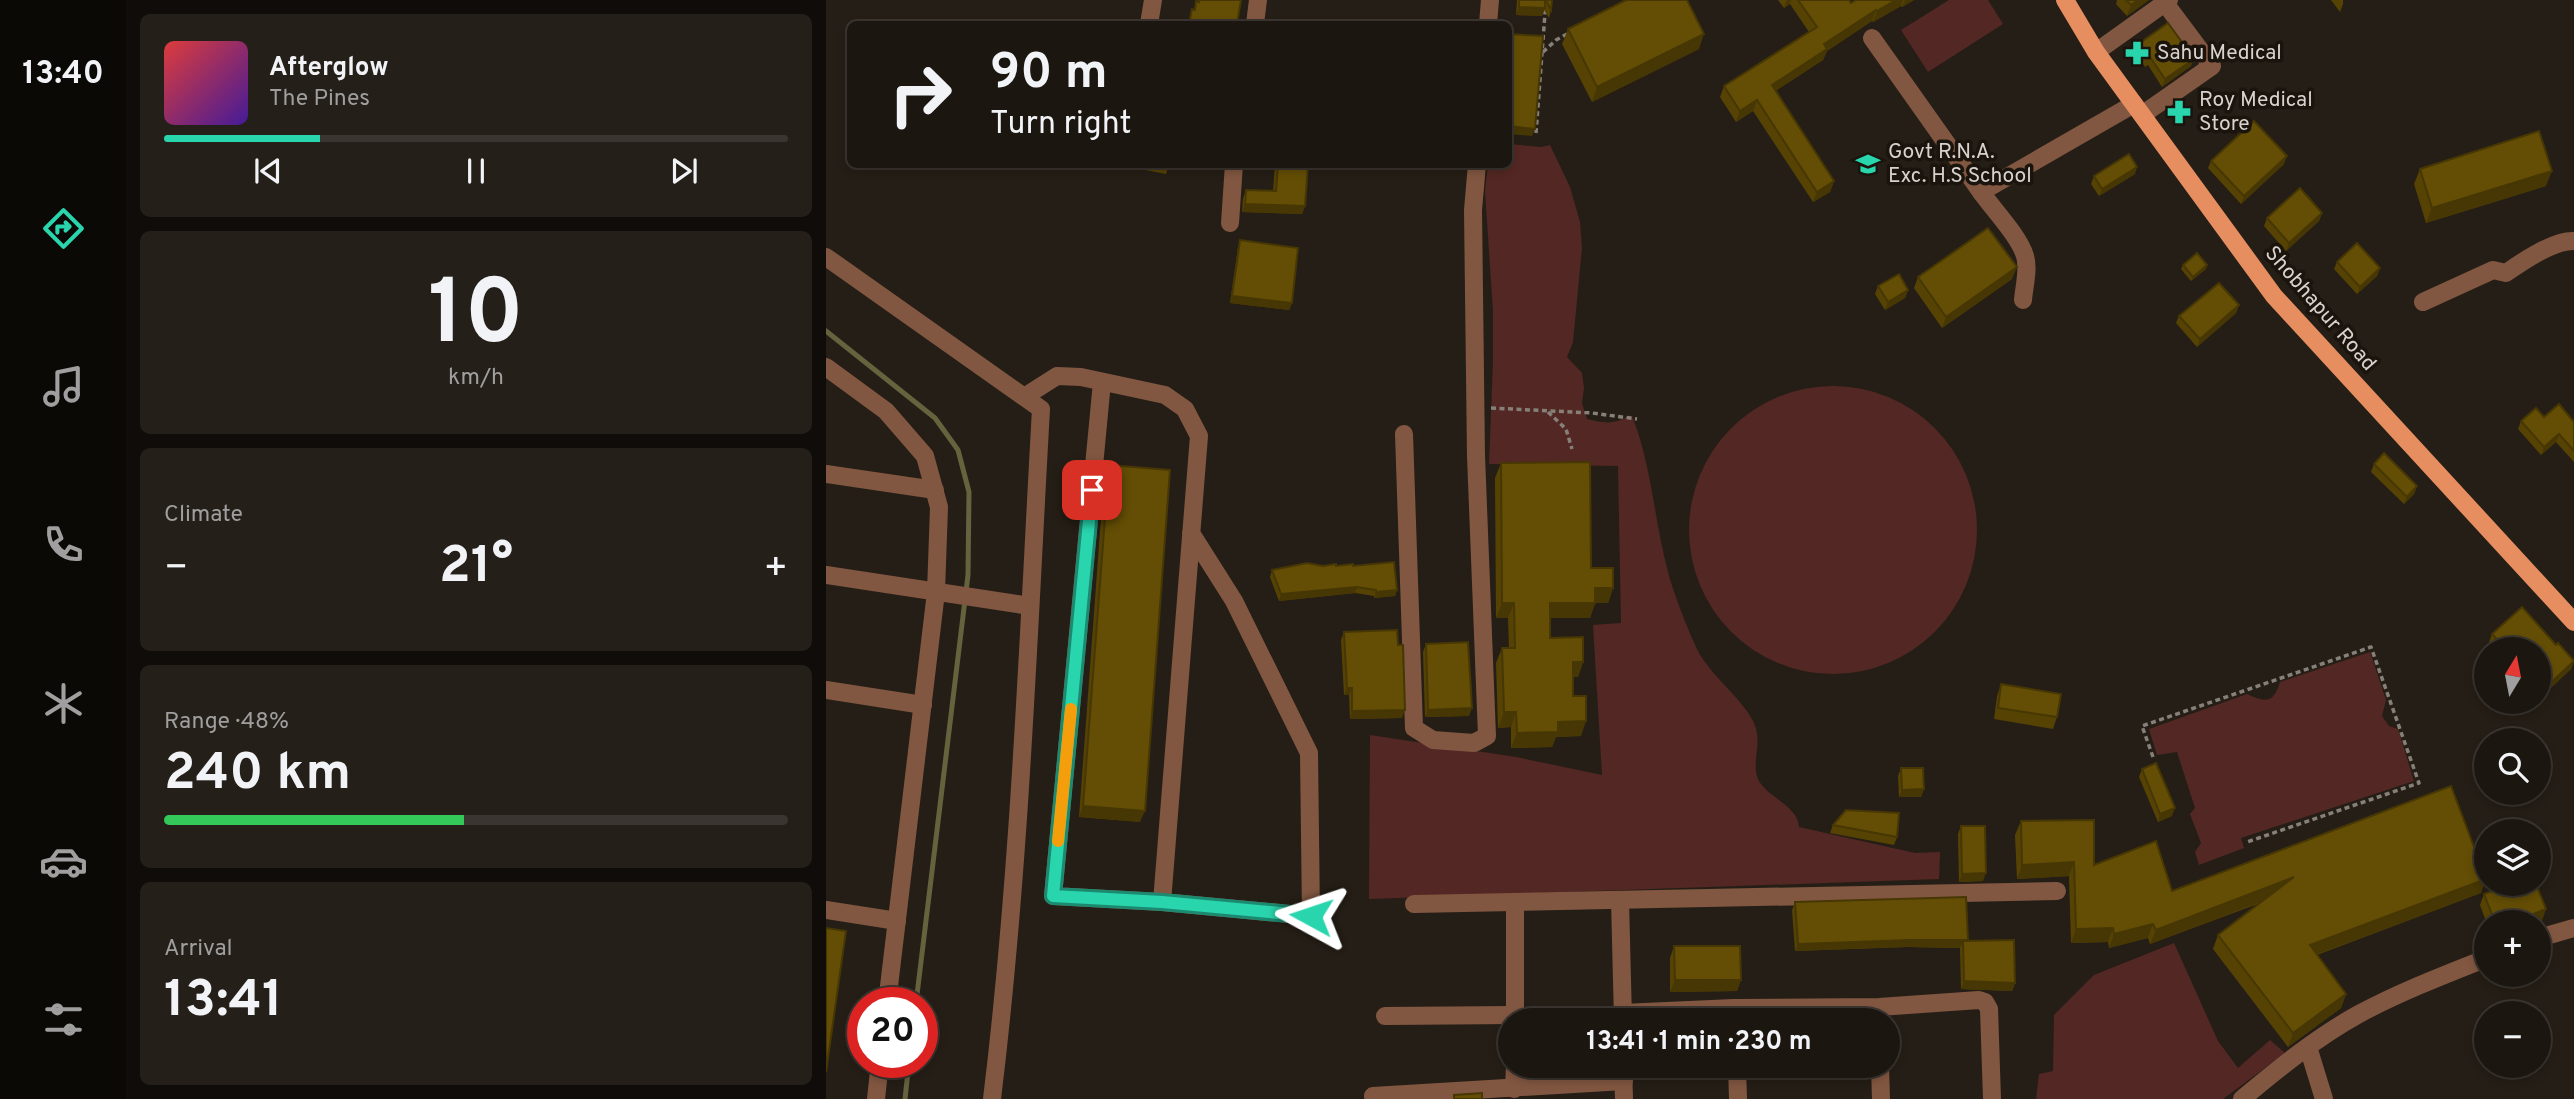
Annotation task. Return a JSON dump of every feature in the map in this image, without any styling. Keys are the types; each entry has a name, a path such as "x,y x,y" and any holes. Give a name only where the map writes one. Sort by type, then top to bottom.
{"main road":[{"name":"Shobhapur Road","path":"2064,0 2274,296 2574,622"},
{"name":"Shobhapur Road","path":"2075,0 2100,50"},
{"name":"Shobhapur Road","path":"2141,107 2281,293 2574,611"}],"street":[{"path":"1150,21 1153,0"},
{"path":"1255,21 1258,0"},
{"path":"1488,21 1490,0"},
{"path":"1981,192 2212,66 2167,1 2100,50"},
{"path":"1872,38 2025,256 2023,300"},
{"path":"1230,222 1234,168"},
{"path":"1404,434 1413,728 1433,740 1474,743 1487,736 1475,407 1473,210 1477,168"},
{"path":"2423,302 2493,270 2506,273 2565,241 2574,241"},
{"path":"826,257 1041,409 1023,733 1000,1030 992,1099"},
{"path":"826,368 833,378 886,411 918,447 925,456 939,507 936,592 889,987"},
{"path":"1024,397 1056,376 1081,377 1165,395 1185,409 1199,436 1162,902"},
{"path":"1102,382 1053,896 1162,902 1311,916 1309,753 1234,601 1191,533"},
{"path":"826,474 935,490"},
{"path":"826,575 1030,606"},
{"path":"826,690 923,705"},
{"path":"1414,904 2057,891"},
{"path":"1620,900 1623,1008"},
{"path":"1515,1008 1516,902"},
{"path":"826,910 897,921"},
{"path":"2551,935 2574,928"},
{"path":"2242,1099 2308,1046 2358,1014 2474,963"},
{"path":"1900,1010 1974,1000 1985,1002 1989,1009 1992,1099"},
{"path":"1385,1016 1498,1017"},
{"path":"2308,1046 2324,1099"},
{"path":"876,1099 878,1078"},
{"path":"1514,1078 1514,1089"},
{"path":"1738,1078 1740,1098"},
{"path":"1880,1078 1881,1099"},
{"path":"1373,1096 1624,1082"}],"path":[{"path":"1536,133 1546,0"},
{"path":"1542,54 1568,33"},
{"path":"1475,407 1637,419"},
{"path":"1546,411 1566,429 1572,449"},
{"path":"2153,757 2142,726 2371,647 2419,783 2247,842"}],"shaded area":[{"path":"1949,0 1988,0 2003,24 1928,72 1901,30"},
{"path":"1512,144 1541,147 1550,145 1570,187 1580,222 1582,248 1573,342 1567,357 1582,373 1582,403 1587,419 1608,422 1632,416 1644,454 1663,552 1674,591 1698,651 1754,723 1757,731 1756,770 1761,784 1794,814 1799,827 1915,853 1940,852 1939,879 1369,899 1370,735 1516,757 1602,775 1593,625 1621,623 1618,466 1489,464 1493,311 1485,191 1488,168 1512,168"},
{"path":"1833,386 1861,389 1888,397 1901,403 1935,428 1960,462 1966,475 1974,502 1977,530 1974,558 1966,585 1960,598 1935,632 1901,657 1888,663 1861,671 1833,674 1805,671 1778,663 1765,657 1731,632 1706,598 1700,585 1692,558 1689,530 1692,502 1700,475 1706,462 1731,428 1765,403 1778,397 1805,389"},
{"path":"2370,652 2386,700 2382,716 2389,726 2398,729 2414,781 2241,838 2244,848 2199,865 2195,852 2201,843 2190,814 2195,808 2177,752 2157,755 2149,729 2247,694 2268,699 2275,694 2280,682"},
{"path":"2174,943 2218,1041 2238,1068 2270,1040 2285,1053 2223,1099 2036,1099 2039,1074 2053,1071 2054,1015 2094,975"}],"building":[{"path":"1241,0 1238,21 1190,21 1192,9 1195,10 1196,1"},
{"path":"1519,0 1545,0 1545,8 1519,7"},
{"path":"1626,0 1687,0 1704,34 1597,87 1568,29"},
{"path":"1798,0 1849,0 1851,3 1856,0 1896,0 1824,44 1827,49 1772,85 1834,181 1817,192 1757,100 1740,111 1724,86 1817,27"},
{"path":"2168,23 2194,59 2165,79 2150,57 2148,59 2137,45"},
{"path":"1512,34 1543,36 1535,129 1512,126"},
{"path":"2254,121 2287,156 2244,196 2211,161"},
{"path":"2539,131 2552,171 2432,208 2420,169"},
{"path":"2129,154 2137,167 2102,189 2094,176"},
{"path":"1278,168 1308,168 1305,206 1245,204 1246,190 1276,191"},
{"path":"2300,188 2322,213 2289,243 2267,218"},
{"path":"1988,228 2017,267 1946,317 1918,277"},
{"path":"1240,240 1298,248 1292,303 1232,296"},
{"path":"2357,243 2380,268 2360,287 2337,262"},
{"path":"2197,253 2207,265 2193,277 2183,265"},
{"path":"1899,274 1908,290 1888,302 1878,286"},
{"path":"2219,283 2239,305 2200,339 2179,316"},
{"path":"2559,404 2574,422 2574,451 2559,434 2544,447 2521,421 2536,408 2544,417"},
{"path":"2384,453 2417,486 2407,497 2374,464"},
{"path":"1590,462 1591,568 1613,568 1613,588 1595,588 1595,603 1550,603 1550,638 1583,637 1583,662 1573,662 1573,696 1586,696 1586,721 1558,722 1558,732 1517,733 1516,712 1504,712 1502,648 1515,648 1514,603 1502,603 1501,463"},
{"path":"1109,465 1170,470 1145,811 1083,806"},
{"path":"1394,562 1397,590 1376,592 1357,587 1281,594 1272,570 1307,563 1353,566"},
{"path":"2522,607 2549,637 2495,637 2492,634"},
{"path":"1397,630 1398,645 1403,645 1405,710 1352,711 1352,688 1347,688 1344,632"},
{"path":"2552,641 2556,645 2558,643 2574,661 2552,682"},
{"path":"1468,642 1472,708 1428,710 1426,644"},
{"path":"2001,684 2061,694 2057,717 1998,708"},
{"path":"2156,763 2175,808 2160,814 2142,769"},
{"path":"1901,768 1923,768 1924,789 1902,790"},
{"path":"2451,786 2474,847 2474,884 2310,945 2346,994 2293,1033 2218,935 2294,877 2156,930 2153,924 2114,934 2113,928 2076,929 2074,862 2022,865 2021,821 2094,820 2094,865 2156,841 2172,891"},
{"path":"1846,810 1899,813 1897,837 1833,825"},
{"path":"1961,826 1985,826 1986,873 1962,874"},
{"path":"2485,896 2541,896 2546,909 2543,910 2490,910"},
{"path":"1966,897 1968,940 1798,944 1795,902"},
{"path":"826,928 846,931 826,1072"},
{"path":"2014,940 2015,983 1964,981 1963,941"},
{"path":"1674,946 1740,946 1741,980 1675,980"},
{"path":"1482,1093 1482,1099 1454,1099 1454,1095"}],"waterway":[{"path":"826,331 935,418 958,450 969,492 968,575 918,987"},
{"path":"905,1099 907,1078"}],"slow traffic":[{"path":"1058,841 1071,709"}],"place":[{"name":"Sahu Medical","path":"2137,53"},
{"name":"Roy Medical Store","path":"2179,112"},
{"name":"Govt R.N.A. Exc. H.S School","path":"1868,164"}],"route":[{"path":"1092,490 1053,896 1162,902 1311,916"}]}
